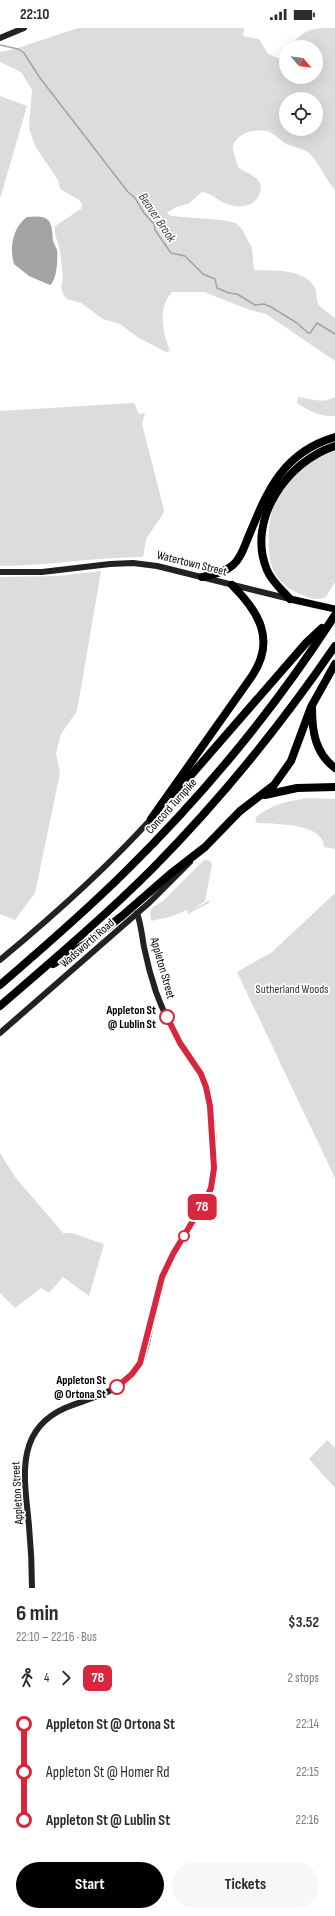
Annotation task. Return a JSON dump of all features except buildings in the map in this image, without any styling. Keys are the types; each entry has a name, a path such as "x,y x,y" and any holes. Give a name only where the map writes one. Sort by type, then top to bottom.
{"highway":[{"path":"202,577 226,571 236,562 266,494 285,468 306,450 335,437"},
{"path":"290,599 272,580 264,563 263,541 266,516 276,492 293,470 312,456 335,446"},
{"path":"150,819 252,676 261,660 264,639 259,618 248,601 232,585"},
{"path":"150,819 168,801 306,643 334,616"},
{"name":"Concord Turnpike","path":"0,985 114,883 194,800 261,719 334,616"},
{"path":"0,1006 109,910 180,840 258,750 335,646"},
{"path":"36,975 77,950 111,925 205,847 236,814 262,795 276,782 287,767 312,705 335,664"},
{"path":"312,705 313,729 316,742 323,755 335,768"},
{"path":"262,795 289,789 335,787"}],"main road":[{"path":"0,38 24,28"},
{"name":"Watertown Street","path":"0,572 42,572 110,564 133,563 157,566 335,609"},
{"name":"Concord Turnpike","path":"0,960 73,898 124,848 150,819"},
{"name":"Wadsworth Road","path":"0,1033 137,913 205,847"},
{"name":"Appleton Street","path":"32,1588 31,1543 25,1468 27,1452 31,1440 39,1427 53,1415 117,1387 128,1379 138,1368 144,1352 157,1294 164,1273 206,1199 213,1177 212,1135 206,1087 201,1074 177,1038 158,996 147,960 137,913"}],"green space":[{"path":"78,28 244,28 243,36 259,39 268,54 279,57 279,84 323,84 323,40 296,40 310,30 335,28 335,190 317,162 308,152 284,143 270,132 257,130 247,132 238,138 233,146 233,151 238,167 259,181 261,189 257,199 250,205 231,205 202,192 188,204 176,207 167,213 171,216 221,220 236,223 242,229 252,248 254,270 288,272 304,277 310,282 315,288 318,304 335,318 335,361 266,314 250,310 204,292 172,292 167,299 164,306 163,321 165,336 170,351 166,352 139,338 120,324 103,319 81,303 67,299 61,288 63,277 60,250 55,234 55,226 81,209 82,204 79,200 60,189 58,180 35,146 29,128 32,90 21,72 0,62 0,52 15,49"},
{"path":"0,96 27,106 0,199"},
{"path":"298,397 321,401 335,397 335,416 324,416 311,411 297,403"},
{"path":"134,403 139,414 145,413 142,424 164,510 163,514 146,539 143,557 107,558 36,565 0,566 0,411"},
{"path":"335,451 335,582 326,597 319,599 300,594 290,589 277,576 270,560 269,531 273,508 283,487 302,467 326,454"},
{"path":"101,571 77,711 61,734 56,753 60,773 35,893 15,920 0,914 0,577 57,576"},
{"path":"309,798 335,799 335,849 324,847 322,839 316,833 308,829 297,826 257,823 255,818 274,806"},
{"path":"204,860 211,861 212,865 205,901 192,910 210,900 209,903 188,914 187,910 170,917 151,921 150,912 153,907 163,901"},
{"name":"Sutherland Woods","path":"335,893 335,1178 237,972 272,952"},
{"path":"0,1153 15,1177 63,1233 72,1233 104,1244 89,1296 63,1277 49,1293 41,1288 15,1308 0,1293"},
{"path":"327,1440 335,1448 335,1488 309,1459"}],"shaded area":[{"path":"27,217 44,217 51,225 53,241 57,250 57,258 56,274 50,285 29,276 14,264 12,251 13,238 18,226"}],"waterway":[{"name":"Beaver Brook","path":"0,45 18,49 24,53 40,78 128,192 135,198 144,213 154,224 155,230 171,253 185,256 203,274 215,279 217,288 229,293 237,294 255,305 264,304 271,307 297,323 308,333 310,333 317,323 335,334"}],"bus line":[{"name":"78","path":"117,1387 138,1368 146,1344 160,1281 168,1262 196,1218 206,1199 211,1188 213,1177 214,1163 212,1135 206,1087 201,1074 174,1033 167,1017"}],"place":[{"name":"Appleton St @ Lublin St","path":"167,1017"},
{"name":"Appleton St @ Ortona St","path":"117,1387"}]}
